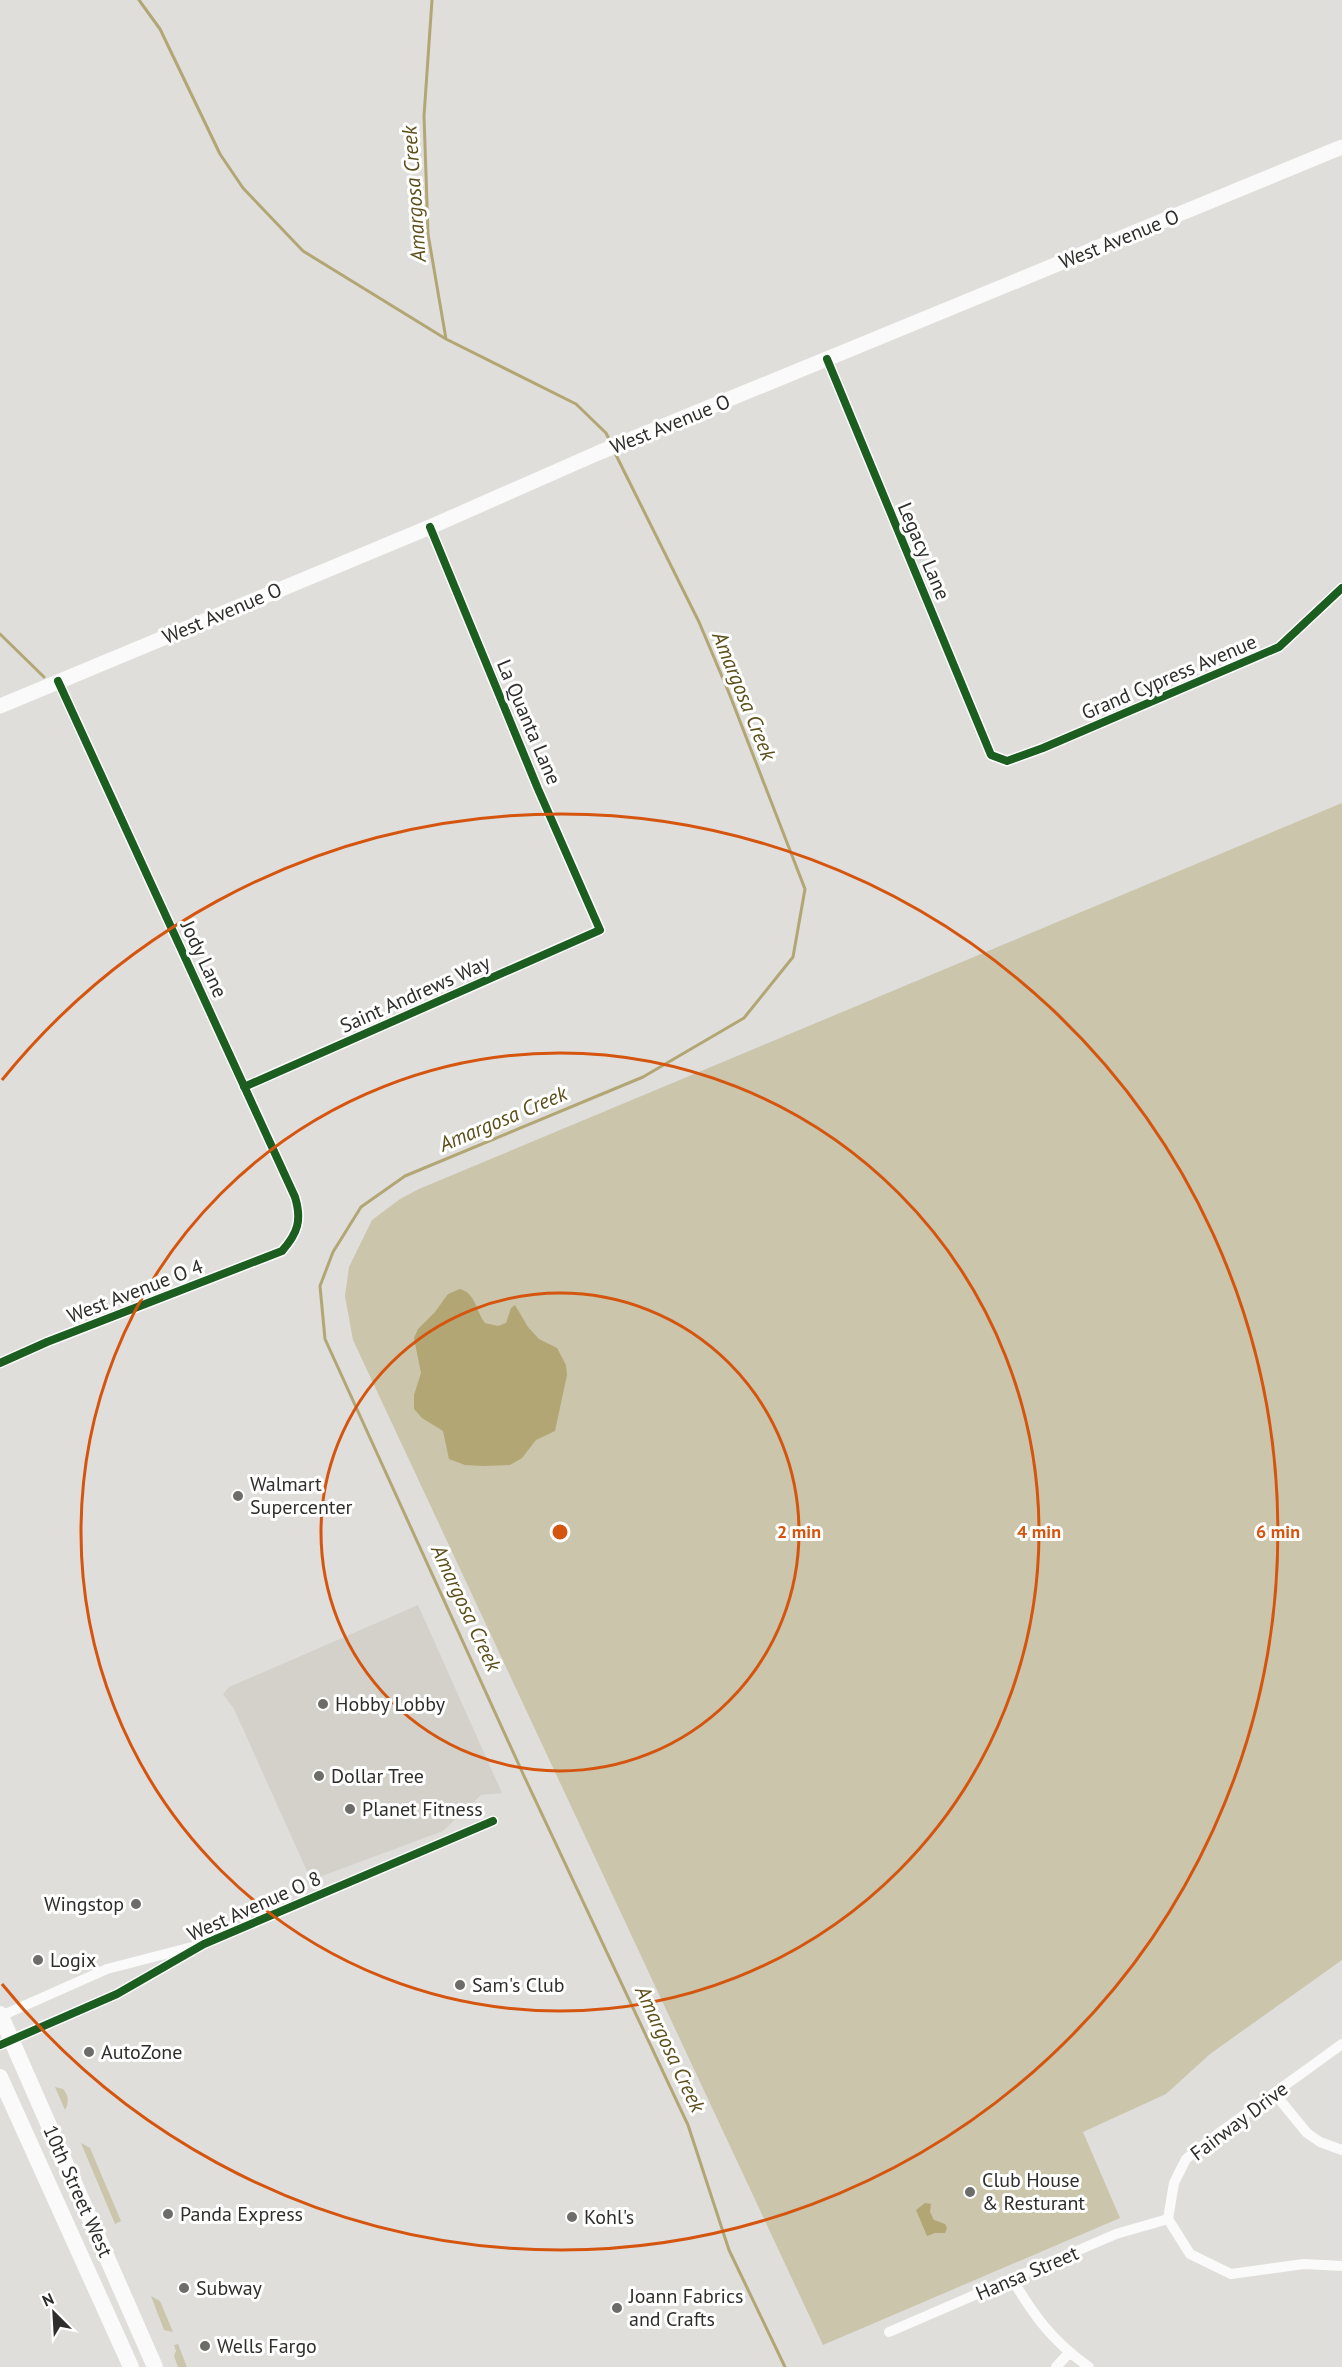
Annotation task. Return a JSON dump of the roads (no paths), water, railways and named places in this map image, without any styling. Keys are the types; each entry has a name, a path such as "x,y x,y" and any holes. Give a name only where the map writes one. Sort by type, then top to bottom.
{"main road":[{"name":"West Avenue O","path":"0,706 430,527 598,453 1342,147"},
{"name":"10th Street West","path":"0,2016 6,2042 115,2274 155,2367"},
{"name":"10th Street West","path":"0,2077 130,2367"},
{"path":"93,2283 115,2274"}],"street":[{"name":"Legacy Lane","path":"827,359 991,755"},
{"name":"La Quanta Lane","path":"430,527 538,789 600,930"},
{"name":"Grand Cypress Avenue","path":"991,755 1007,761 1043,748 1279,647 1342,588"},
{"name":"Jody Lane","path":"58,681 295,1197 300,1213 298,1230 282,1251"},
{"name":"Saint Andrews Way","path":"244,1087 600,930"},
{"name":"West Avenue O 4","path":"0,1363 47,1342 282,1251"},
{"name":"West Avenue O 8","path":"6,2042 117,1994 204,1944 493,1821"},
{"path":"0,2016 107,1969 204,1944"},
{"name":"Fairway Drive","path":"1168,2219 1174,2183 1186,2159 1342,2044"},
{"path":"1275,2094 1307,2133 1320,2142 1342,2150"},
{"path":"1168,2219 1190,2253 1231,2274 1304,2264 1342,2266"},
{"name":"Hansa Street","path":"888,2332 1116,2234 1168,2219"},
{"path":"1012,2279 1037,2319 1069,2352 1089,2367"},
{"path":"1056,2367 1069,2352"}],"waterway":[{"path":"139,0 160,29 220,154 243,188 303,251 446,339"},
{"name":"Amargosa Creek","path":"432,0 424,116 428,234 446,339 576,404 606,433 611,443"},
{"name":"Amargosa Creek","path":"614,451 699,622 805,889 793,957 744,1018 643,1077 405,1176 361,1207 333,1252 320,1286 325,1339 524,1776 688,2125 729,2250 785,2367"},
{"path":"0,634 44,677"}],"place":[{"name":"Walmart Supercenter","path":"238,1496"},
{"name":"Hobby Lobby","path":"323,1704"},
{"name":"Dollar Tree","path":"319,1776"},
{"name":"Planet Fitness","path":"350,1809"},
{"name":"Wingstop","path":"136,1904"},
{"name":"Logix","path":"38,1960"},
{"name":"Sam's Club","path":"460,1985"},
{"name":"AutoZone","path":"89,2052"},
{"name":"Club House & Resturant","path":"970,2192"},
{"name":"Panda Express","path":"168,2214"},
{"name":"Kohl's","path":"572,2217"},
{"name":"Subway","path":"184,2288"},
{"name":"Joann Fabrics and Crafts","path":"617,2308"},
{"name":"Wells Fargo","path":"205,2346"}]}
